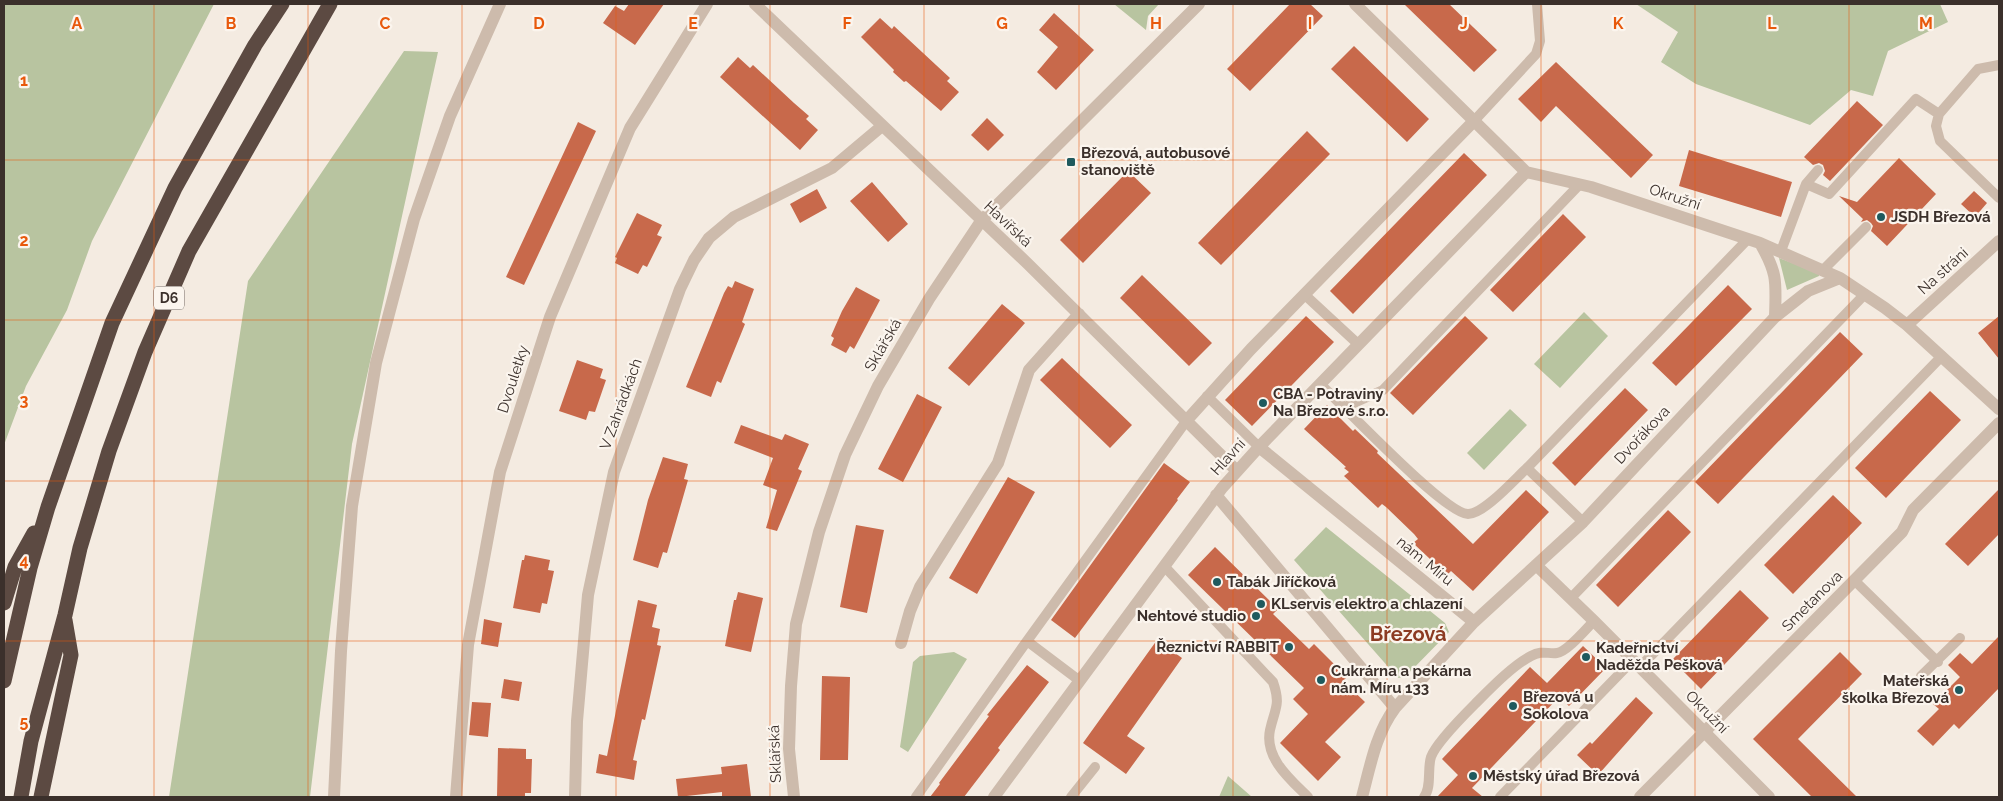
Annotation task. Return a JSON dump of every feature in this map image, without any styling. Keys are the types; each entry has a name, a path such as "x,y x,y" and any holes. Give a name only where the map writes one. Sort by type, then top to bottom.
{"highway":[{"name":"D6","path":"4,681 30,568 48,508 112,323 175,188 255,45 282,4"},
{"name":"D6","path":"21,797 31,741 80,548 109,451 145,352 189,251 330,4"},
{"path":"4,603 15,567 48,508"},
{"path":"41,797 71,655 64,615"}],"street":[{"path":"334,797 341,651 352,506 376,363 414,219 450,116 500,4"},
{"name":"Dvouletky","path":"456,797 468,645 500,472 550,318 630,128 707,4"},
{"name":"Havířská","path":"755,4 1078,314 1237,470"},
{"name":"Sklářská","path":"794,797 789,749 791,686 796,624 819,532 845,455 878,386 928,299 981,221 1200,4"},
{"path":"1355,4 1526,172"},
{"path":"1187,420 1207,396 1473,122"},
{"name":"V Zahrádkách","path":"575,797 577,721 588,595 614,472 680,290 694,260 710,238 734,217 832,168 882,126"},
{"name":"Okružní","path":"1526,172 1580,184 1754,241 1840,278 1907,325 1999,410"},
{"name":"Hlavní","path":"994,797 1216,495 1237,470 1526,172"},
{"path":"1754,241 1770,260 1776,279 1775,317"},
{"name":"Na stráni","path":"1907,325 1999,241"},
{"name":"Dvořákova","path":"1474,622 1583,522 1775,317 1808,291 1840,278"},
{"path":"901,642 910,611 920,587 998,462 1029,370 1078,314"},
{"name":"Smetanova","path":"1640,797 1855,581 1902,532 1913,510 1999,423"},
{"name":"nám. Míru","path":"1259,447 1474,622"},
{"path":"1216,495 1395,708"},
{"name":"Okružní","path":"1536,565 1769,797"},
{"path":"1362,797 1374,752 1386,719 1474,622"}],"lane":[{"path":"1473,122 1536,54 1540,41 1538,4"},
{"path":"1999,66 1978,69 1939,114 1936,126 1940,141 1999,198"},
{"path":"1806,184 1829,194 1916,99 1939,114"},
{"path":"1781,251 1806,184 1818,170"},
{"path":"1345,407 1383,390 1580,184"},
{"path":"1823,270 1866,227"},
{"path":"1320,384 1428,489 1459,511 1468,514 1480,510 1527,468 1754,241"},
{"path":"1571,598 1865,294"},
{"path":"1305,295 1358,344"},
{"path":"1500,797 1636,664 1942,356"},
{"path":"1207,396 1259,447"},
{"path":"916,797 1187,420"},
{"path":"1527,468 1583,522"},
{"path":"1164,566 1273,682 1277,694 1277,709 1270,731 1270,749 1281,769 1308,797"},
{"path":"1855,581 1938,662"},
{"path":"1424,797 1428,793 1428,766 1432,754 1476,703 1520,663 1532,655 1564,651 1594,621"},
{"path":"1921,676 1938,662 1960,638"},
{"path":"1027,642 1080,681"},
{"path":"1071,797 1095,768"}],"green space":[{"path":"4,4 214,4 92,241 67,310 26,386 4,445"},
{"path":"1114,4 1159,4 1148,16 1146,30"},
{"path":"1636,4 1940,4 1948,22 1888,51 1873,96 1851,90 1810,125 1696,84 1661,62 1678,32"},
{"path":"404,51 438,52 352,444 310,797 169,797 248,281"},
{"path":"1779,258 1819,273 1819,276 1787,290"},
{"path":"1584,312 1608,336 1560,388 1534,364"},
{"path":"1510,409 1527,425 1484,470 1467,453"},
{"path":"1326,527 1445,623 1449,632 1405,677 1398,678 1294,560"},
{"path":"954,652 967,659 908,752 900,747 913,662 920,656"},
{"path":"1228,776 1252,797 1219,797"}],"building":[{"path":"629,4 664,4 635,45 603,23 615,6 624,11"},
{"path":"1290,4 1310,4 1323,16 1250,91 1227,69"},
{"path":"1404,4 1449,4 1497,50 1474,72"},
{"path":"1054,13 1094,50 1056,90 1037,72 1058,47 1039,30"},
{"path":"880,18 892,29 894,26 950,78 947,81 959,92 941,111 893,72 894,70 861,37"},
{"path":"1354,46 1429,119 1407,142 1331,69"},
{"path":"738,57 750,68 753,65 809,116 806,119 818,130 800,150 720,77"},
{"path":"1556,62 1653,155 1631,178 1556,106 1541,122 1518,99"},
{"path":"1857,101 1883,125 1830,181 1823,175 1825,171 1823,165 1819,163 1813,165 1804,157"},
{"path":"987,118 1004,135 988,151 971,135"},
{"path":"578,122 596,131 524,285 506,277"},
{"path":"1307,131 1330,154 1221,265 1198,243"},
{"path":"1689,150 1792,182 1781,217 1679,186"},
{"path":"1464,153 1487,175 1353,314 1330,291"},
{"path":"1899,158 1936,194 1887,246 1871,231 1873,226 1871,223 1867,220 1861,222 1863,219 1839,196 1857,202"},
{"path":"1128,171 1151,193 1083,263 1060,240"},
{"path":"872,182 908,224 888,242 850,201"},
{"path":"817,189 827,208 800,223 790,204"},
{"path":"1974,191 1987,203 1975,217 1961,204"},
{"path":"637,213 662,225 657,235 662,237 647,267 643,265 638,274 615,263 617,258 615,257"},
{"path":"1563,214 1586,237 1513,312 1490,290"},
{"path":"1142,275 1212,343 1189,366 1120,298"},
{"path":"735,281 754,289 742,322 745,324 721,383 717,381 711,397 686,387 724,293 728,286 732,288"},
{"path":"1728,285 1752,309 1676,386 1652,363"},
{"path":"856,287 880,300 854,349 850,346 846,353 831,345 834,338 831,336 842,311"},
{"path":"1002,304 1025,323 969,386 948,368"},
{"path":"1306,316 1334,342 1252,426 1225,400"},
{"path":"1465,316 1488,338 1413,415 1390,393"},
{"path":"1999,316 1999,359 1978,333"},
{"path":"1840,332 1863,354 1718,504 1695,482"},
{"path":"1062,358 1132,425 1110,448 1040,380"},
{"path":"577,360 603,369 600,378 606,380 595,412 589,411 586,420 559,411"},
{"path":"1625,388 1648,410 1575,486 1552,463"},
{"path":"1930,391 1961,420 1886,498 1855,468"},
{"path":"917,394 942,407 903,482 878,469"},
{"path":"1327,405 1353,431 1355,429 1378,451 1377,453 1473,544 1526,490 1549,512 1473,591 1451,571 1447,575 1413,543 1418,539 1414,534 1382,504 1378,508 1344,476 1349,472 1344,468 1346,467 1304,429"},
{"path":"741,425 782,440 785,434 809,444 798,469 802,471 777,531 766,528 777,490 763,485 773,458 734,443"},
{"path":"663,457 688,464 684,479 688,480 667,553 663,552 658,568 633,560 648,500"},
{"path":"1164,463 1190,482 1075,638 1051,620"},
{"path":"1008,477 1035,492 977,594 949,578"},
{"path":"1999,489 1999,534 1968,566 1945,544"},
{"path":"1833,495 1862,523 1793,594 1764,565"},
{"path":"1668,510 1691,532 1618,607 1596,585"},
{"path":"856,525 884,530 867,613 840,607"},
{"path":"1215,547 1278,609 1273,614 1309,649 1314,644 1347,677 1343,681 1365,702 1325,742 1341,757 1318,781 1280,743 1308,714 1293,699 1304,688 1188,575"},
{"path":"525,555 550,560 548,570 554,571 547,604 542,603 540,613 513,608 522,560 524,560"},
{"path":"1740,590 1769,618 1701,689 1672,660"},
{"path":"738,592 763,598 751,652 725,646 734,600 736,600"},
{"path":"638,600 657,605 652,627 660,629 657,645 661,646 645,720 642,719 633,760 637,761 634,780 596,773 599,754 607,756"},
{"path":"484,619 502,623 498,647 481,644"},
{"path":"1999,636 1999,688 1959,729 1954,724 1933,746 1917,731 1939,709 1933,704 1960,677 1948,665 1960,653 1972,664"},
{"path":"1157,640 1182,658 1127,736 1145,748 1126,774 1083,743"},
{"path":"1583,646 1606,668 1569,706 1559,697 1472,788 1483,797 1437,797 1458,775 1442,759 1530,667 1547,683"},
{"path":"1840,652 1862,674 1798,739 1857,797 1812,797 1753,739"},
{"path":"1027,665 1049,682 998,748 1000,750 964,797 930,797 989,716 987,715"},
{"path":"822,676 850,677 848,760 820,760"},
{"path":"504,679 522,682 519,701 501,698"},
{"path":"1636,697 1653,713 1598,775 1577,755 1590,742 1592,744"},
{"path":"472,702 491,703 488,737 469,735"},
{"path":"498,748 526,749 526,759 532,759 531,793 525,793 525,797 497,797"},
{"path":"747,764 751,797 722,797 722,792 678,797 676,779 722,774 721,767"}],"place":[{"name":"Březová, autobusové stanoviště","path":"1071,162"},
{"name":"JSDH Březová","path":"1881,217"},
{"name":"CBA - Potraviny Na Březové s.r.o.","path":"1263,403"},
{"name":"Tabák Jiříčková","path":"1217,582"},
{"name":"KLservis elektro a chlazení","path":"1261,604"},
{"name":"Nehtové studio","path":"1256,616"},
{"name":"Řeznictví RABBIT","path":"1289,647"},
{"name":"Kadeřnictví Naděžda Pešková","path":"1586,657"},
{"name":"Cukrárna a pekárna nám. Míru 133","path":"1321,680"},
{"name":"Mateřská školka Březová","path":"1959,690"},
{"name":"Březová u Sokolova","path":"1513,706"},
{"name":"Městský úřad Březová","path":"1473,776"}],"district":[{"name":"Březová","path":"1408,634"}]}
